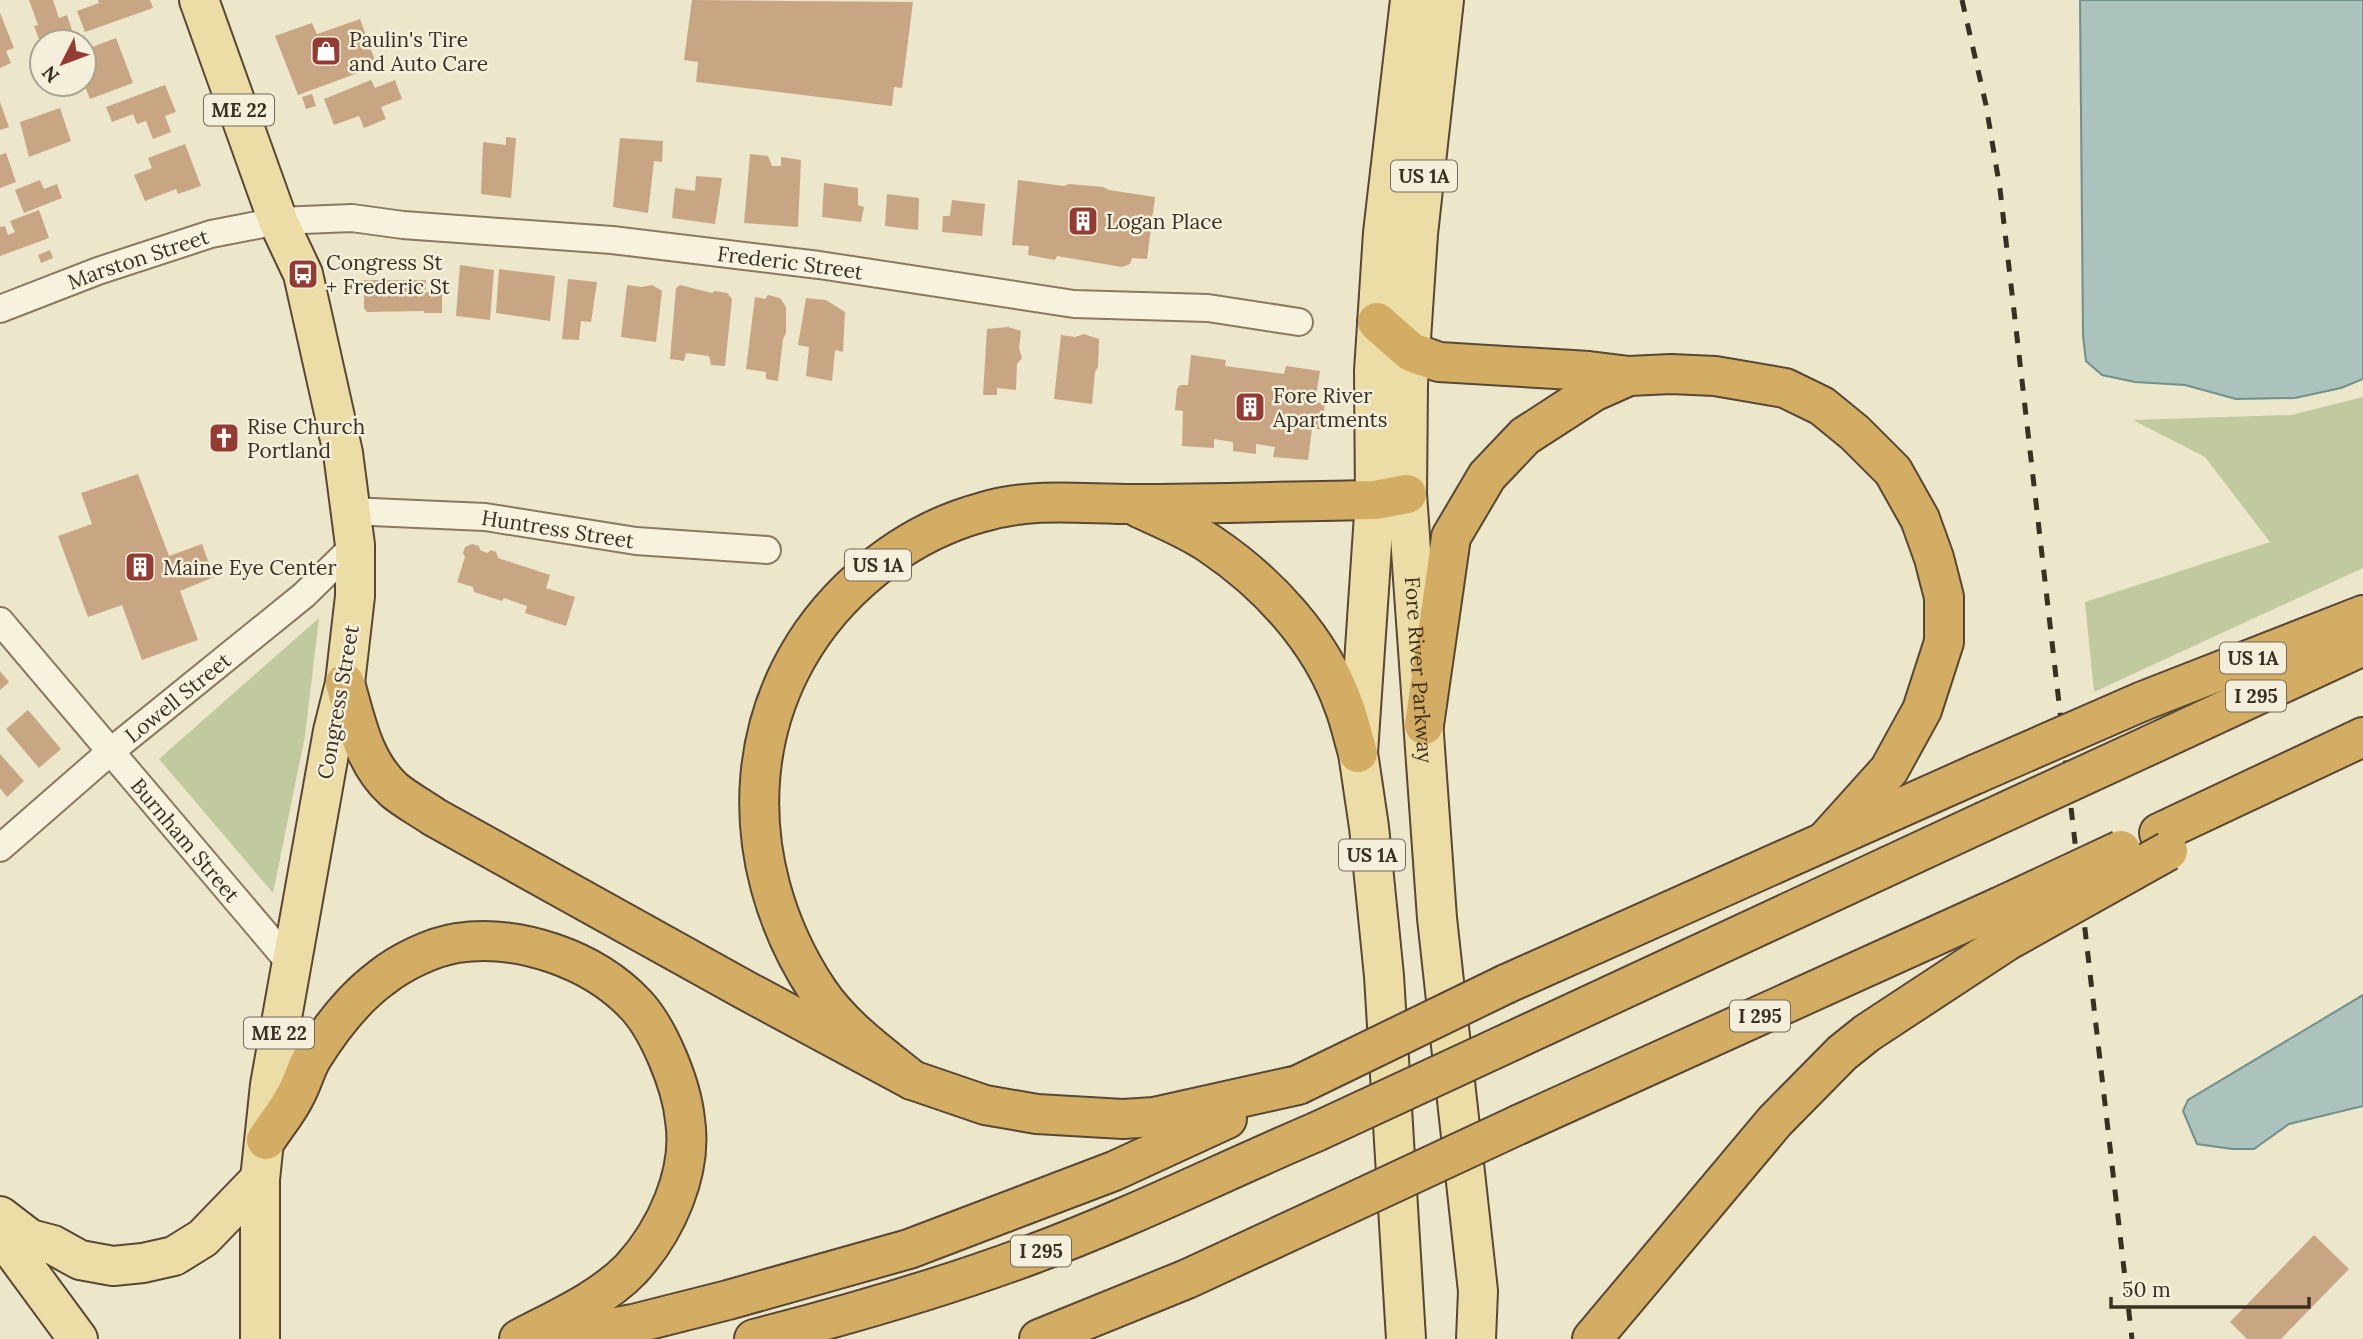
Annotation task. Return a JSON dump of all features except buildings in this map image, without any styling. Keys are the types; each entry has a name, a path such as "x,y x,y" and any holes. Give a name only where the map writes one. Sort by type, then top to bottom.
{"highway":[{"path":"1377,322 1410,352 1439,362 1629,376 1715,376 1785,388 1822,406 1855,433 1893,471 1920,519 1934,558 1944,597 1944,642 1922,710 1889,770 1826,840"},
{"path":"1424,725 1451,537 1487,476 1525,436 1593,392 1629,376"},
{"name":"US 1A","path":"1391,497 1130,504 1085,501 1011,506 973,515 926,534 872,570 826,614 791,667 778,695 763,751 759,805 763,856 775,905 784,928 818,991 864,1042 912,1080 985,1105 1037,1115 1154,1118 1298,1085 1506,984 1826,840 2143,701 2363,615"},
{"path":"1130,504 1177,525 1210,544 1248,572 1282,605 1323,662 1344,705 1358,752"},
{"name":"I 295","path":"754,1339 862,1311 1034,1254 1316,1132 2363,646"},
{"path":"345,683 365,750 378,772 394,790 434,817 912,1080"},
{"path":"1592,1339 1775,1121 1842,1053 2003,924 2363,737"},
{"name":"I 295","path":"1039,1339 1187,1279 1520,1124 2003,924"},
{"path":"266,1140 295,1097 311,1059 337,1024 381,977 417,957 456,943 496,941 529,947 568,959 608,981 637,1005 658,1036 676,1079 686,1121 684,1166 668,1215 651,1245 629,1270 600,1293 565,1315 519,1339"},
{"path":"551,1339 633,1324 909,1249 1114,1171 1298,1085"}],"main road":[{"name":"Congress Street","path":"199,0 278,221 303,274 343,453 352,528 355,596 345,683 333,731 270,1085 260,1179 260,1339"},
{"name":"Fore River Parkway","path":"1410,0 1383,233 1374,371 1424,725 1437,918 1478,1291 1476,1339"},
{"name":"Fore River Parkway","path":"1406,1339 1384,976 1369,827 1358,752 1410,352 1418,234 1444,0"},
{"path":"0,1216 30,1239 53,1245 80,1260 113,1266 144,1263 174,1256 203,1238 260,1179"},
{"path":"0,1233 78,1339"}],"street":[{"name":"Frederic Street","path":"278,221 352,218 403,225 612,240 819,265 1074,304 1208,308 1299,322"},
{"name":"Marston Street","path":"0,309 98,271 211,234 278,221"},
{"name":"Huntress Street","path":"352,528 485,517 636,541 767,550"},
{"name":"Lowell Street","path":"0,848 110,752 304,595 352,528"},
{"name":"Burnham Street","path":"0,621 290,963"}],"green space":[{"path":"2363,397 2363,568 2094,692 2085,602 2270,542 2205,457 2133,420 2291,415"},
{"path":"319,618 305,736 273,893 159,759"}],"water":[{"path":"2080,0 2363,0 2363,379 2341,388 2295,398 2236,399 2185,385 2135,382 2102,375 2086,361 2083,336"},
{"path":"2363,995 2363,1106 2289,1124 2254,1149 2197,1144 2183,1111 2188,1100"}],"railway":[{"path":"1962,0 1986,105 2000,189 2132,1339"}],"place":[{"name":"Paulin's Tire and Auto Care","path":"326,51"},
{"name":"Logan Place","path":"1083,221"},
{"name":"Congress St + Frederic St","path":"303,274"},
{"name":"Fore River Apartments","path":"1250,407"},
{"name":"Rise Church Portland","path":"224,438"},
{"name":"Maine Eye Center","path":"140,567"}]}
